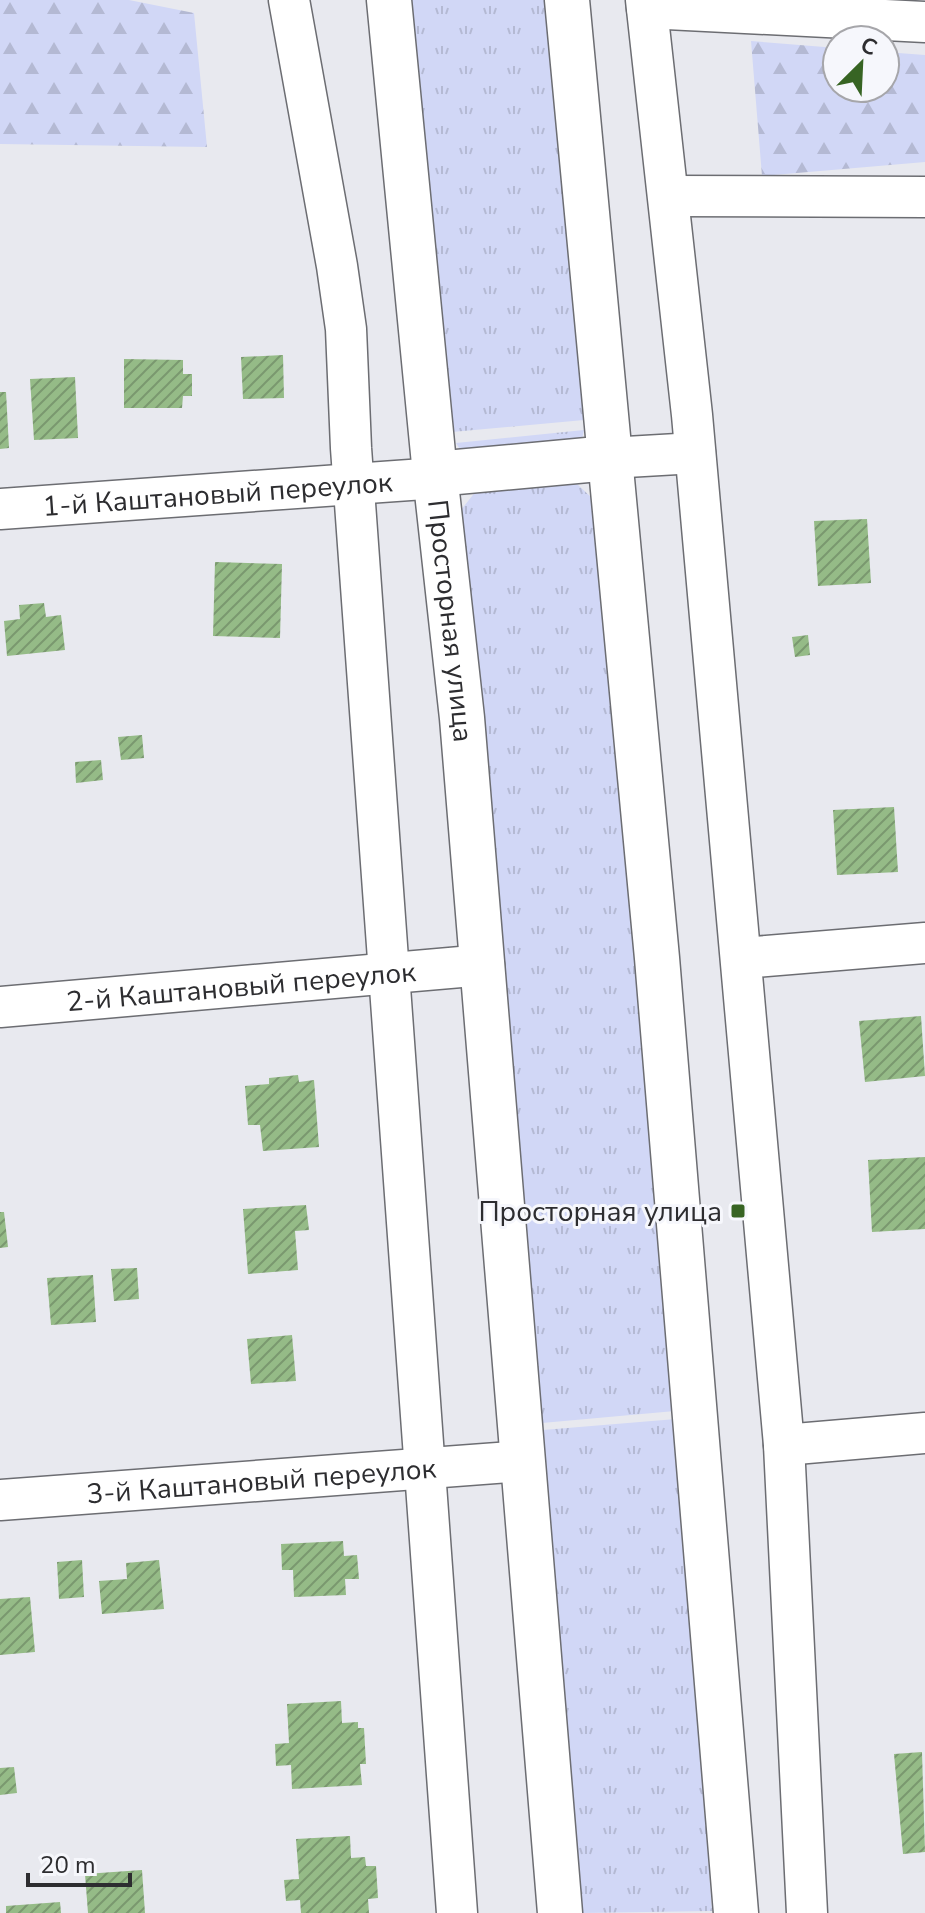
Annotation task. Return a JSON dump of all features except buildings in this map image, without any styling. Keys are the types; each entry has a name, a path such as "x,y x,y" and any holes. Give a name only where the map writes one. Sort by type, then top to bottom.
{"main road":[{"name":"Просторная улица","path":"389,0 462,718 560,1913"},
{"path":"567,0 661,1003 736,1913"},
{"path":"435,474 609,458"}],"street":[{"path":"289,0 342,298 457,1913"},
{"path":"807,1913 784,1445 695,453 670,196 646,4 925,22"},
{"path":"670,196 925,197"},
{"path":"609,458 695,453"},
{"name":"1-й Каштановый переулок","path":"0,509 424,479 435,474"},
{"path":"742,958 925,943"},
{"name":"2-й Каштановый переулок","path":"0,1007 484,965"},
{"path":"784,1445 925,1433"},
{"name":"3-й Каштановый переулок","path":"0,1500 524,1461"}],"green space":[{"path":"0,0 129,0 194,13 207,147 0,144"},
{"path":"412,0 544,0 584,420 452,432"},
{"path":"751,41 821,47 821,104 901,104 901,53 925,55 925,162 762,176"},
{"path":"584,430 582,439 461,451 456,443"},
{"path":"576,483 593,499 675,1411 542,1423 500,911 461,510 476,491"},
{"path":"676,1419 712,1911 582,1913 543,1430"}],"place":[{"name":"Просторная улица","path":"738,1211"}]}
